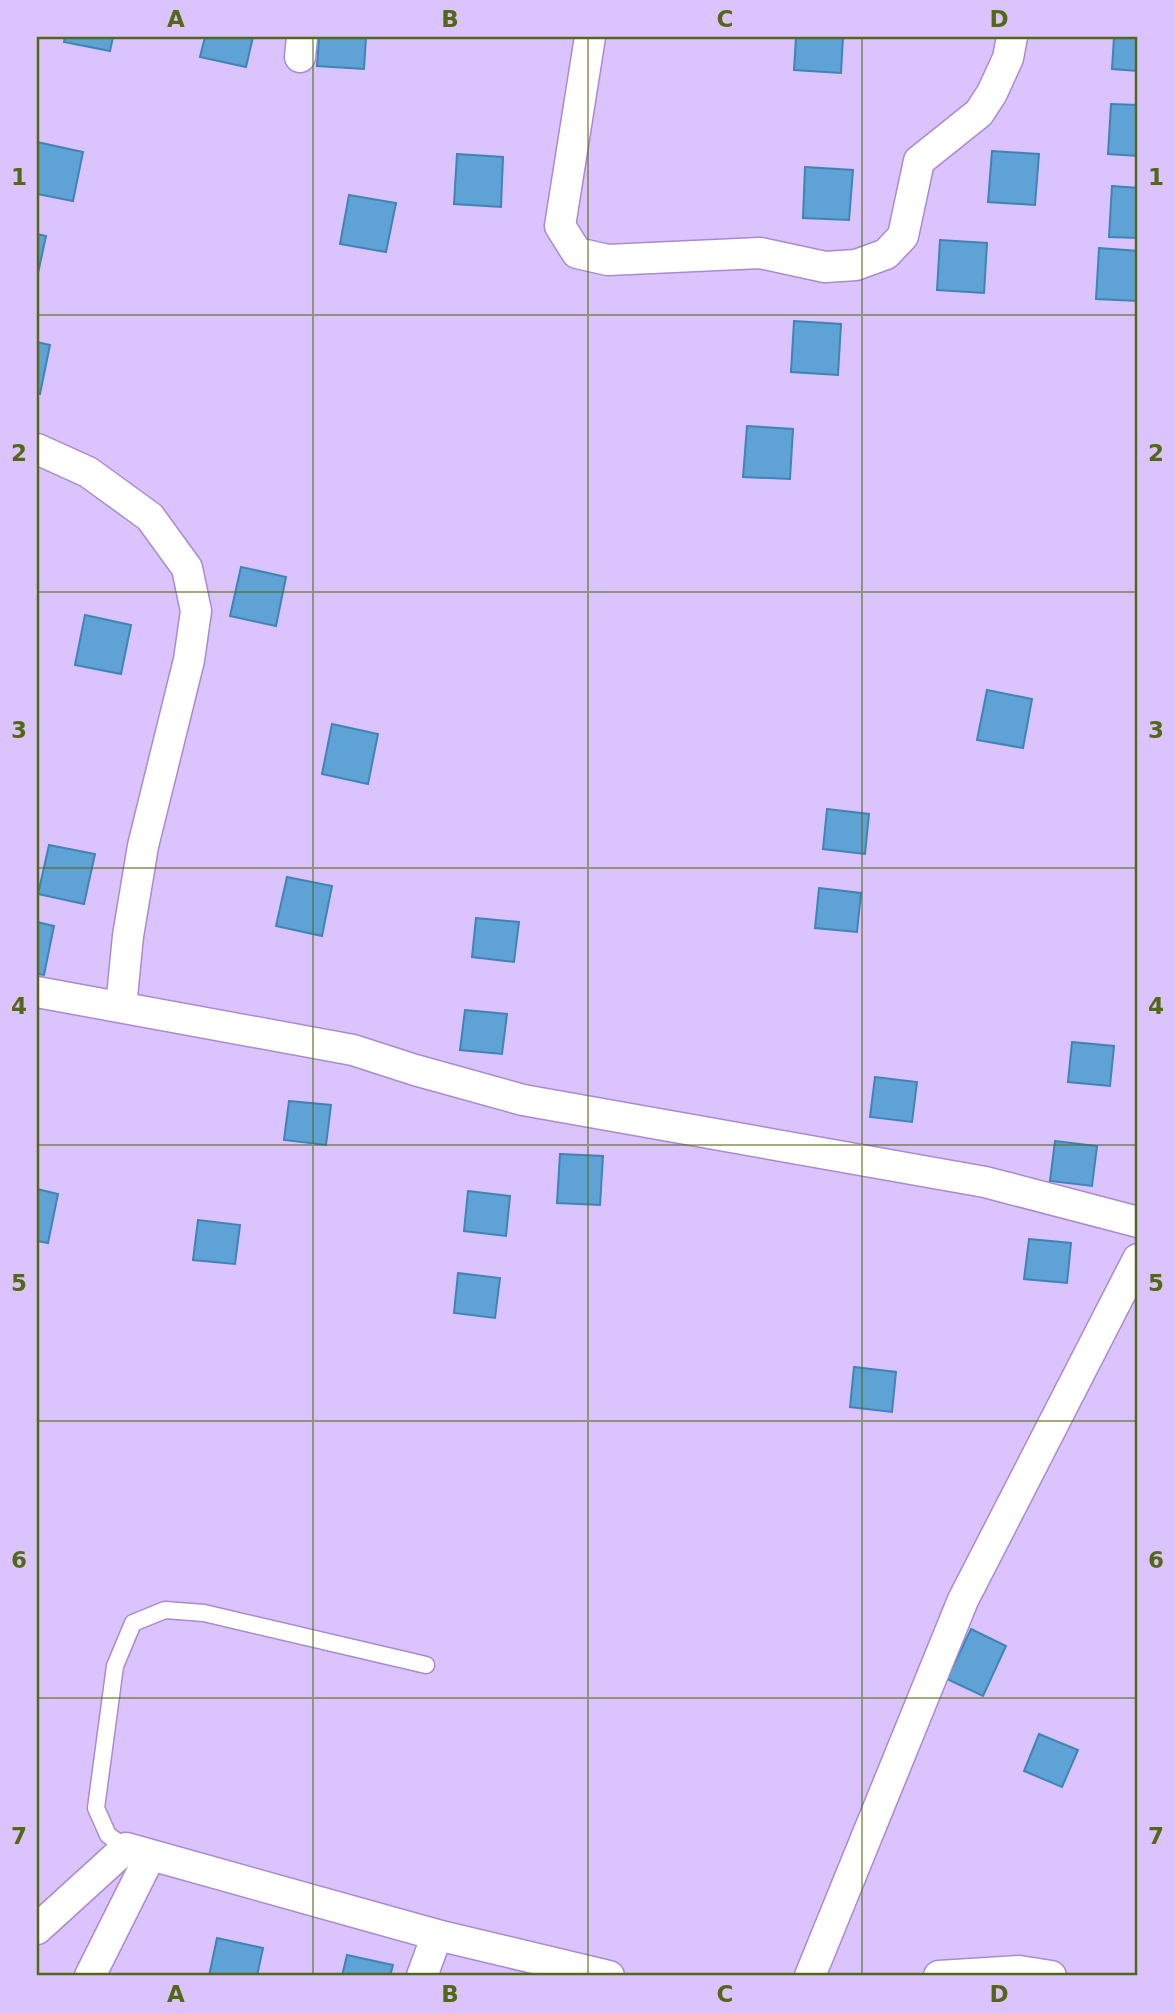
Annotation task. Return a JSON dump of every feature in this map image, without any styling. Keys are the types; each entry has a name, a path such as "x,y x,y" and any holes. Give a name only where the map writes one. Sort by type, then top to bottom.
{"street":[{"path":"590,37 560,226 577,253 608,260 760,253 825,267 856,265 886,254 903,236 919,161 979,113 992,93 1008,58 1012,37"},
{"path":"37,449 88,472 150,517 187,568 196,611 189,660 143,846 128,936 121,1007"},
{"path":"37,992 353,1050 523,1100 985,1182 1138,1222"},
{"path":"810,1976 962,1600 1138,1259"},
{"path":"37,1929 138,1852"},
{"path":"138,1852 437,1935 609,1976"},
{"path":"90,1976 138,1852"},
{"path":"422,1976 437,1935"},
{"path":"939,1976 1019,1971 1051,1976"}],"lane":[{"path":"138,1852 108,1835 96,1808 115,1666 133,1623 165,1610 204,1612 426,1665"}],"building":[{"path":"65,37 113,37 110,51 64,42"},
{"path":"205,37 253,37 246,67 200,57"},
{"path":"319,37 366,37 364,69 317,66"},
{"path":"796,37 843,37 841,73 794,70"},
{"path":"1114,37 1138,37 1138,71 1112,69"},
{"path":"1111,104 1138,105 1138,156 1108,154"},
{"path":"37,142 83,152 73,201 37,194"},
{"path":"992,151 1039,154 1035,205 988,202"},
{"path":"457,154 503,157 501,207 454,204"},
{"path":"805,167 853,170 849,220 803,218"},
{"path":"1112,186 1138,188 1138,238 1109,237"},
{"path":"349,195 396,203 386,252 340,244"},
{"path":"37,234 46,236 37,278"},
{"path":"940,240 987,243 984,293 937,290"},
{"path":"1099,248 1138,251 1138,301 1096,299"},
{"path":"794,321 841,324 838,375 791,372"},
{"path":"37,342 50,345 40,394 37,393"},
{"path":"747,426 793,429 790,479 743,477"},
{"path":"241,567 286,577 276,626 230,616"},
{"path":"85,615 131,625 121,674 75,665"},
{"path":"987,690 1032,699 1023,748 977,740"},
{"path":"332,724 378,734 368,784 322,774"},
{"path":"827,809 869,814 865,854 823,849"},
{"path":"49,845 95,854 84,904 38,894"},
{"path":"287,877 332,886 322,936 276,926"},
{"path":"819,888 861,893 857,932 815,928"},
{"path":"476,918 519,922 514,962 472,957"},
{"path":"37,922 54,926 44,975 37,974"},
{"path":"465,1010 507,1014 502,1054 460,1050"},
{"path":"1072,1042 1114,1046 1110,1086 1068,1082"},
{"path":"875,1077 917,1082 912,1122 870,1117"},
{"path":"289,1101 331,1105 326,1145 284,1140"},
{"path":"1055,1141 1097,1146 1092,1186 1050,1181"},
{"path":"560,1154 603,1156 600,1205 557,1203"},
{"path":"37,1189 58,1194 48,1243 37,1241"},
{"path":"468,1191 510,1196 506,1236 464,1231"},
{"path":"198,1220 240,1225 235,1264 193,1260"},
{"path":"1029,1239 1071,1243 1067,1283 1024,1279"},
{"path":"458,1273 500,1278 495,1318 454,1313"},
{"path":"854,1367 896,1372 892,1412 850,1407"},
{"path":"971,1629 1006,1646 983,1696 947,1679"},
{"path":"1039,1734 1078,1750 1062,1787 1024,1771"},
{"path":"217,1938 263,1948 257,1976 209,1976"},
{"path":"347,1955 393,1965 390,1976 342,1976"}]}
